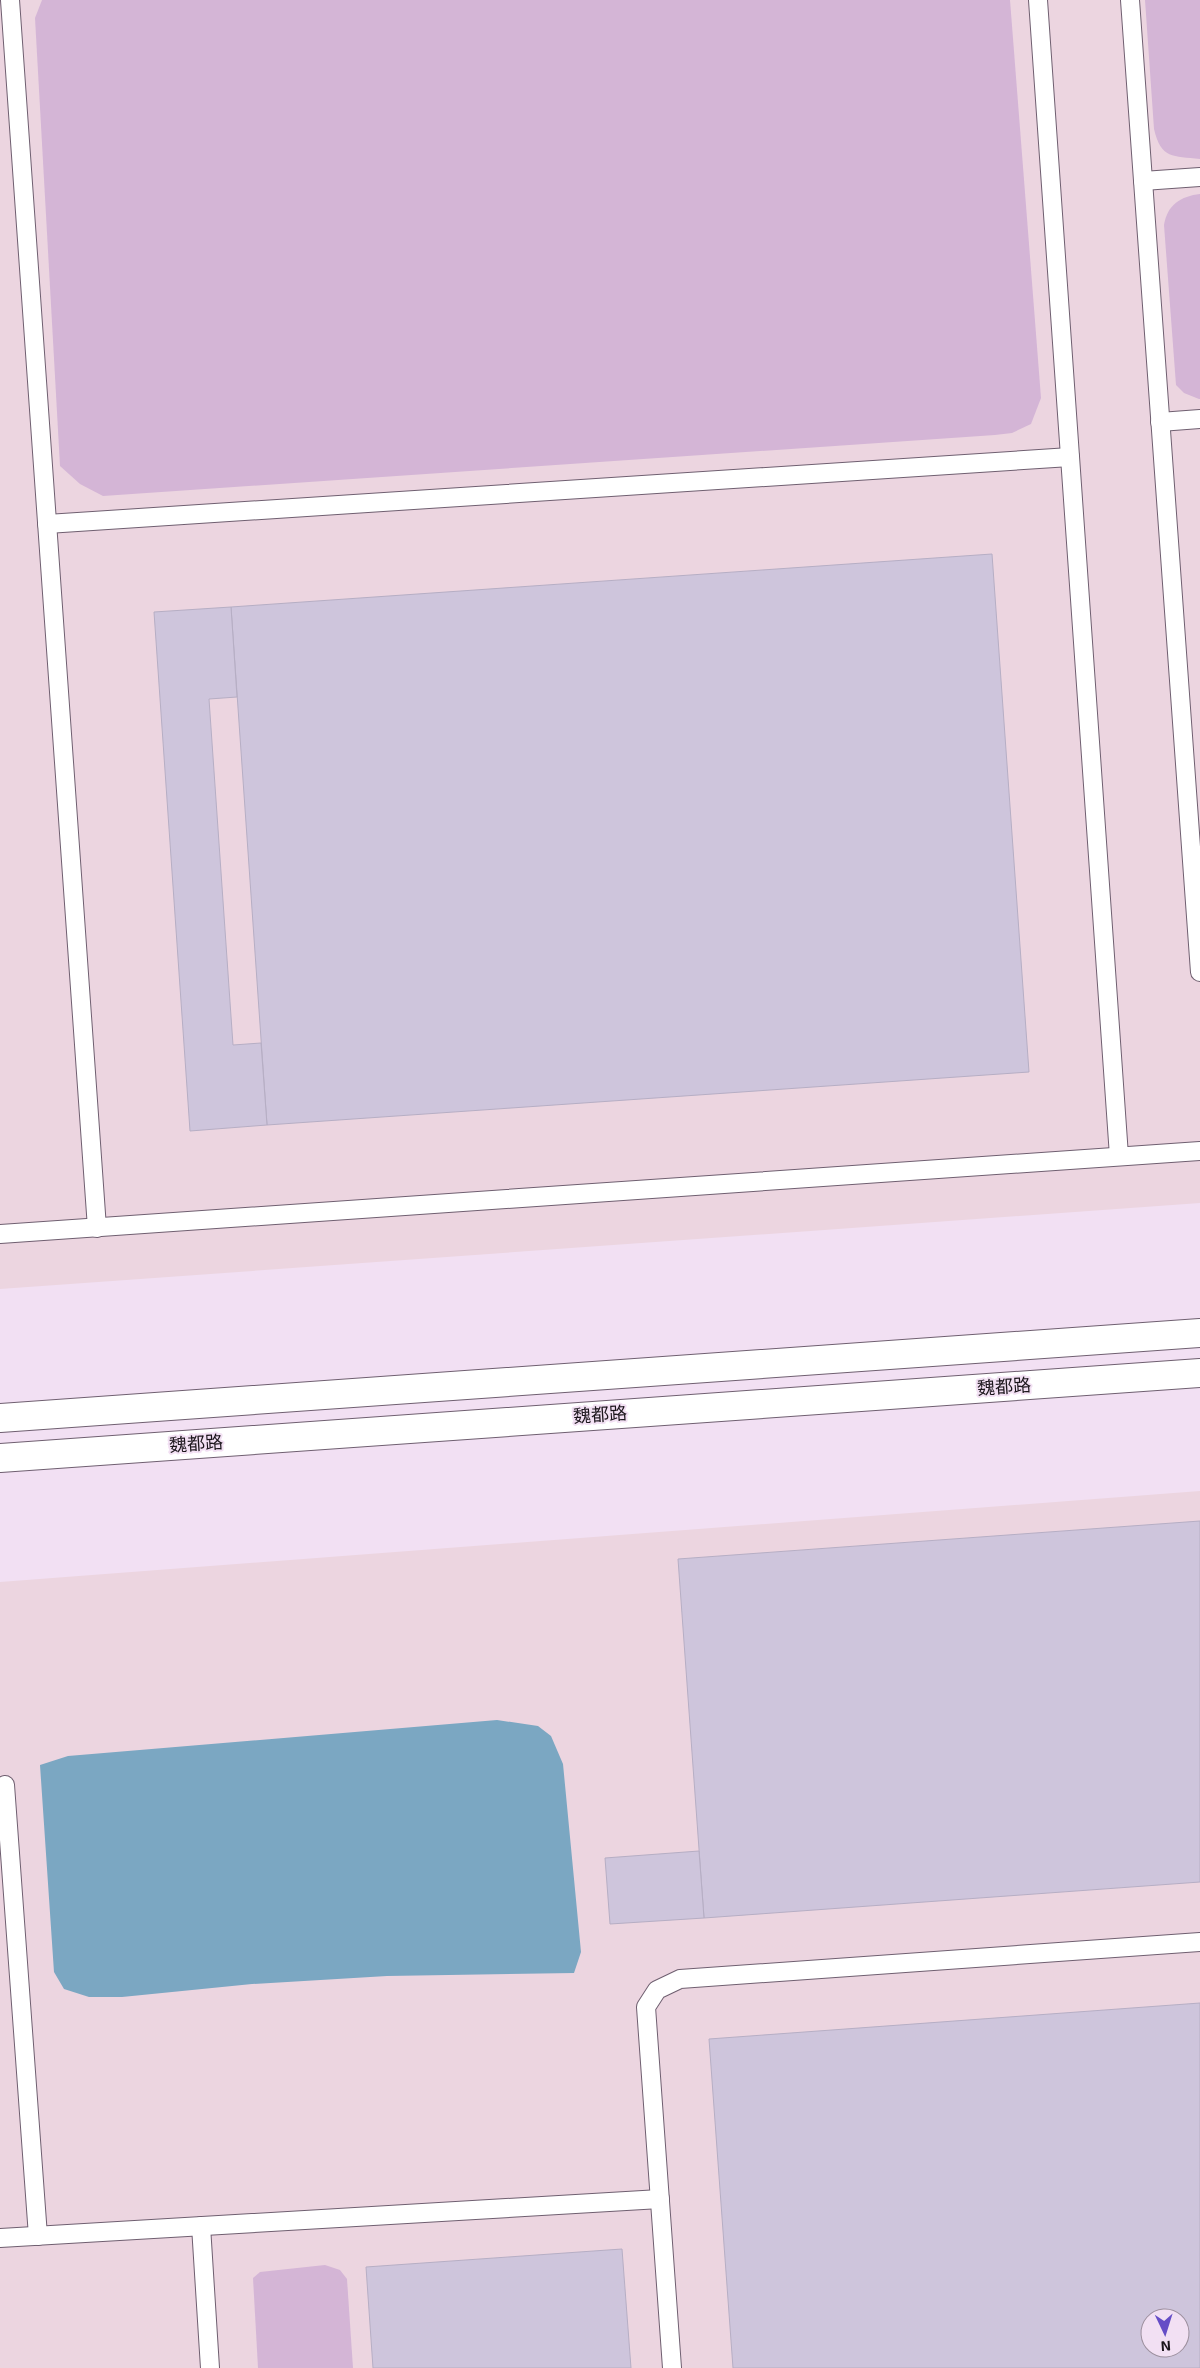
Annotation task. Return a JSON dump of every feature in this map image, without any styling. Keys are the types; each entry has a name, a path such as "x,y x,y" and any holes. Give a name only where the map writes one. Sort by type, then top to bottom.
{"main road":[{"path":"0,1418 1200,1333"},
{"name":"魏都路","path":"0,1458 1200,1373"}],"lane":[{"path":"10,0 97,1228"},
{"path":"1038,0 1119,1156"},
{"path":"1130,0 1160,422 1192,754 1200,972"},
{"path":"1143,181 1200,177"},
{"path":"1160,422 1200,419"},
{"path":"47,524 1070,456"},
{"path":"0,1234 1200,1150"},
{"path":"5,1785 38,2236"},
{"path":"672,2368 646,2007 657,1990 680,1979 1200,1942"},
{"path":"0,2238 660,2199"},
{"path":"201,2226 210,2368"}],"shaded area":[{"path":"0,0 1200,0 1200,1203 0,1289"},
{"path":"42,0 1010,0 1041,398 1031,424 1012,433 995,435 103,496 80,484 60,466 35,18"},
{"path":"1145,0 1200,0 1200,159 1170,154 1160,146 1157,139 1154,129"},
{"path":"1200,194 1199,399 1184,393 1176,385 1164,225 1168,212 1176,203 1181,199"},
{"path":"1200,1491 1200,2368 0,2368 0,1582"},
{"path":"325,2265 340,2270 347,2279 353,2368 258,2368 253,2278 260,2272"}],"water":[{"path":"497,1720 538,1726 551,1736 563,1764 581,1952 574,1973 387,1976 252,1984 122,1997 89,1997 64,1989 54,1972 40,1765 68,1756"}],"building":[{"path":"992,554 1029,1072 267,1125 231,607"},
{"path":"231,607 237,697 209,699 233,1045 261,1043 267,1125 190,1131 154,612"},
{"path":"1200,1521 1200,1882 704,1918 678,1559"},
{"path":"699,1851 704,1918 610,1924 605,1858"},
{"path":"1200,2003 1200,2368 733,2368 709,2039"},
{"path":"622,2249 631,2368 373,2368 366,2267"}]}
